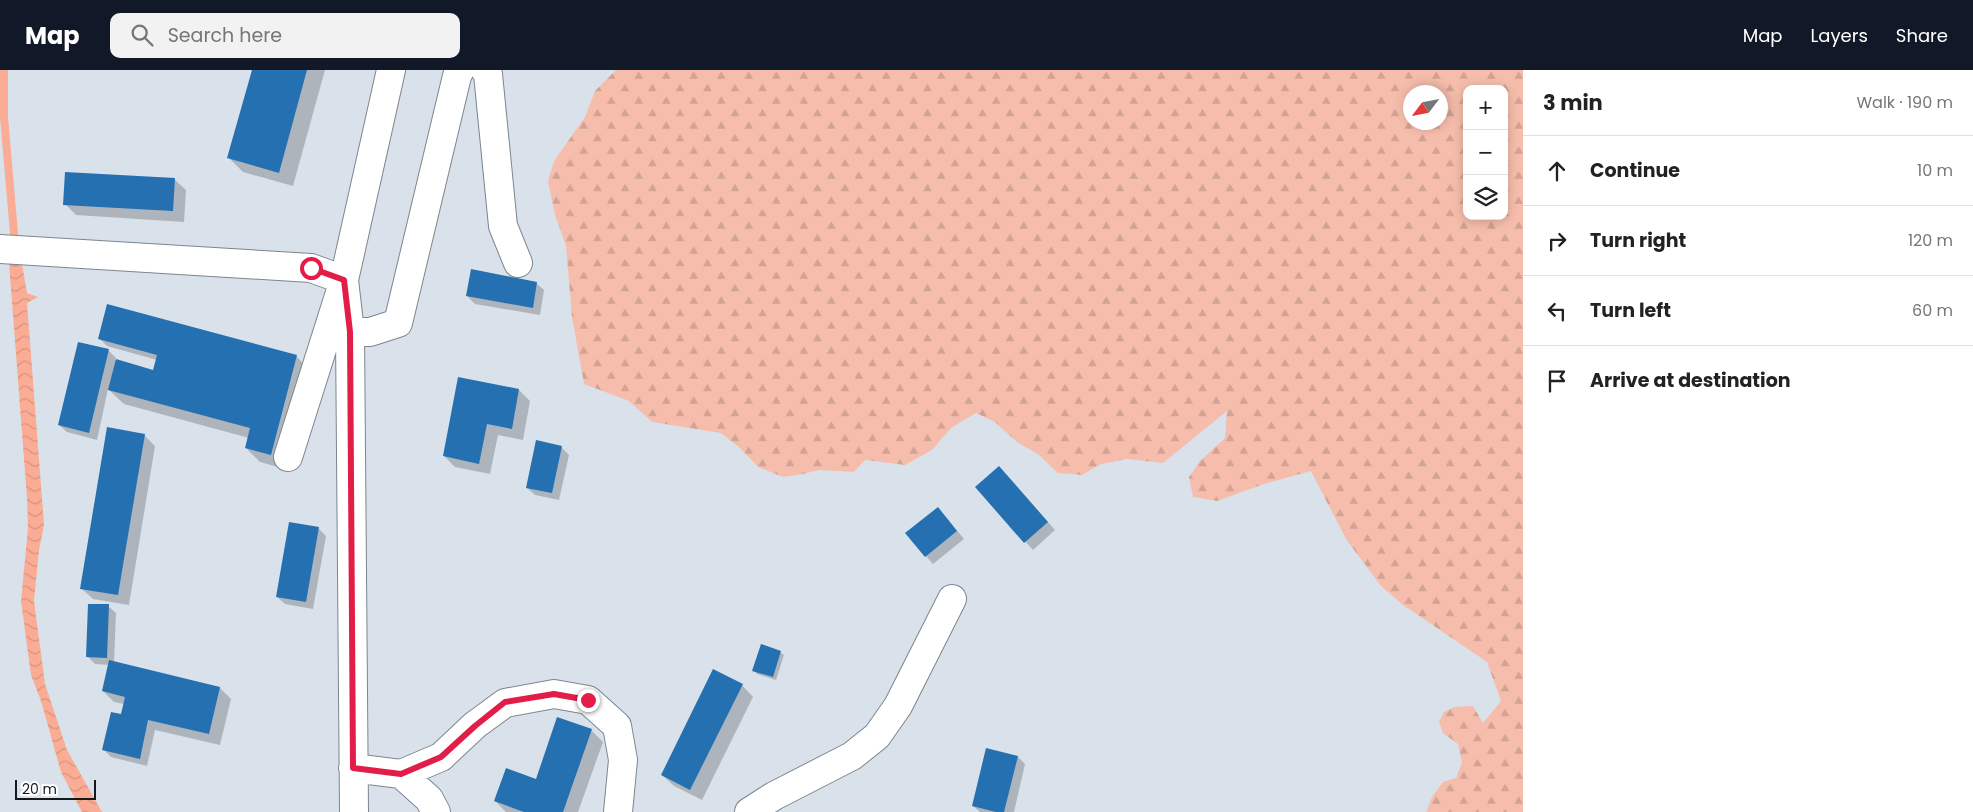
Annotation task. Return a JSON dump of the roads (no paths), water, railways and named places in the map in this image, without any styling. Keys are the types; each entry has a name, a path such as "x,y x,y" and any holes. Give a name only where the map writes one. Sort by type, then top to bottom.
{"street":[{"path":"288,457 344,280 391,70"},
{"path":"350,332 370,332 398,323 454,85 460,70"},
{"path":"485,70 488,74 503,226 518,262"},
{"path":"7,249 311,268 344,280"},
{"path":"344,280 350,332 354,812"},
{"path":"749,812 774,796 852,756 877,736 898,706 952,599"},
{"path":"353,768 401,774 441,757 505,702 554,694 588,700 617,726 623,760 618,812"},
{"path":"401,774 429,799 436,812"}],"water":[{"path":"9,263 22,264 27,293 38,297 27,303 44,525 39,550 34,601 45,684 67,750 102,812 82,812 61,772 41,701 31,675 21,601 28,528 27,498"}],"waterway":[{"path":"4,70 4,117 15,245"}]}
